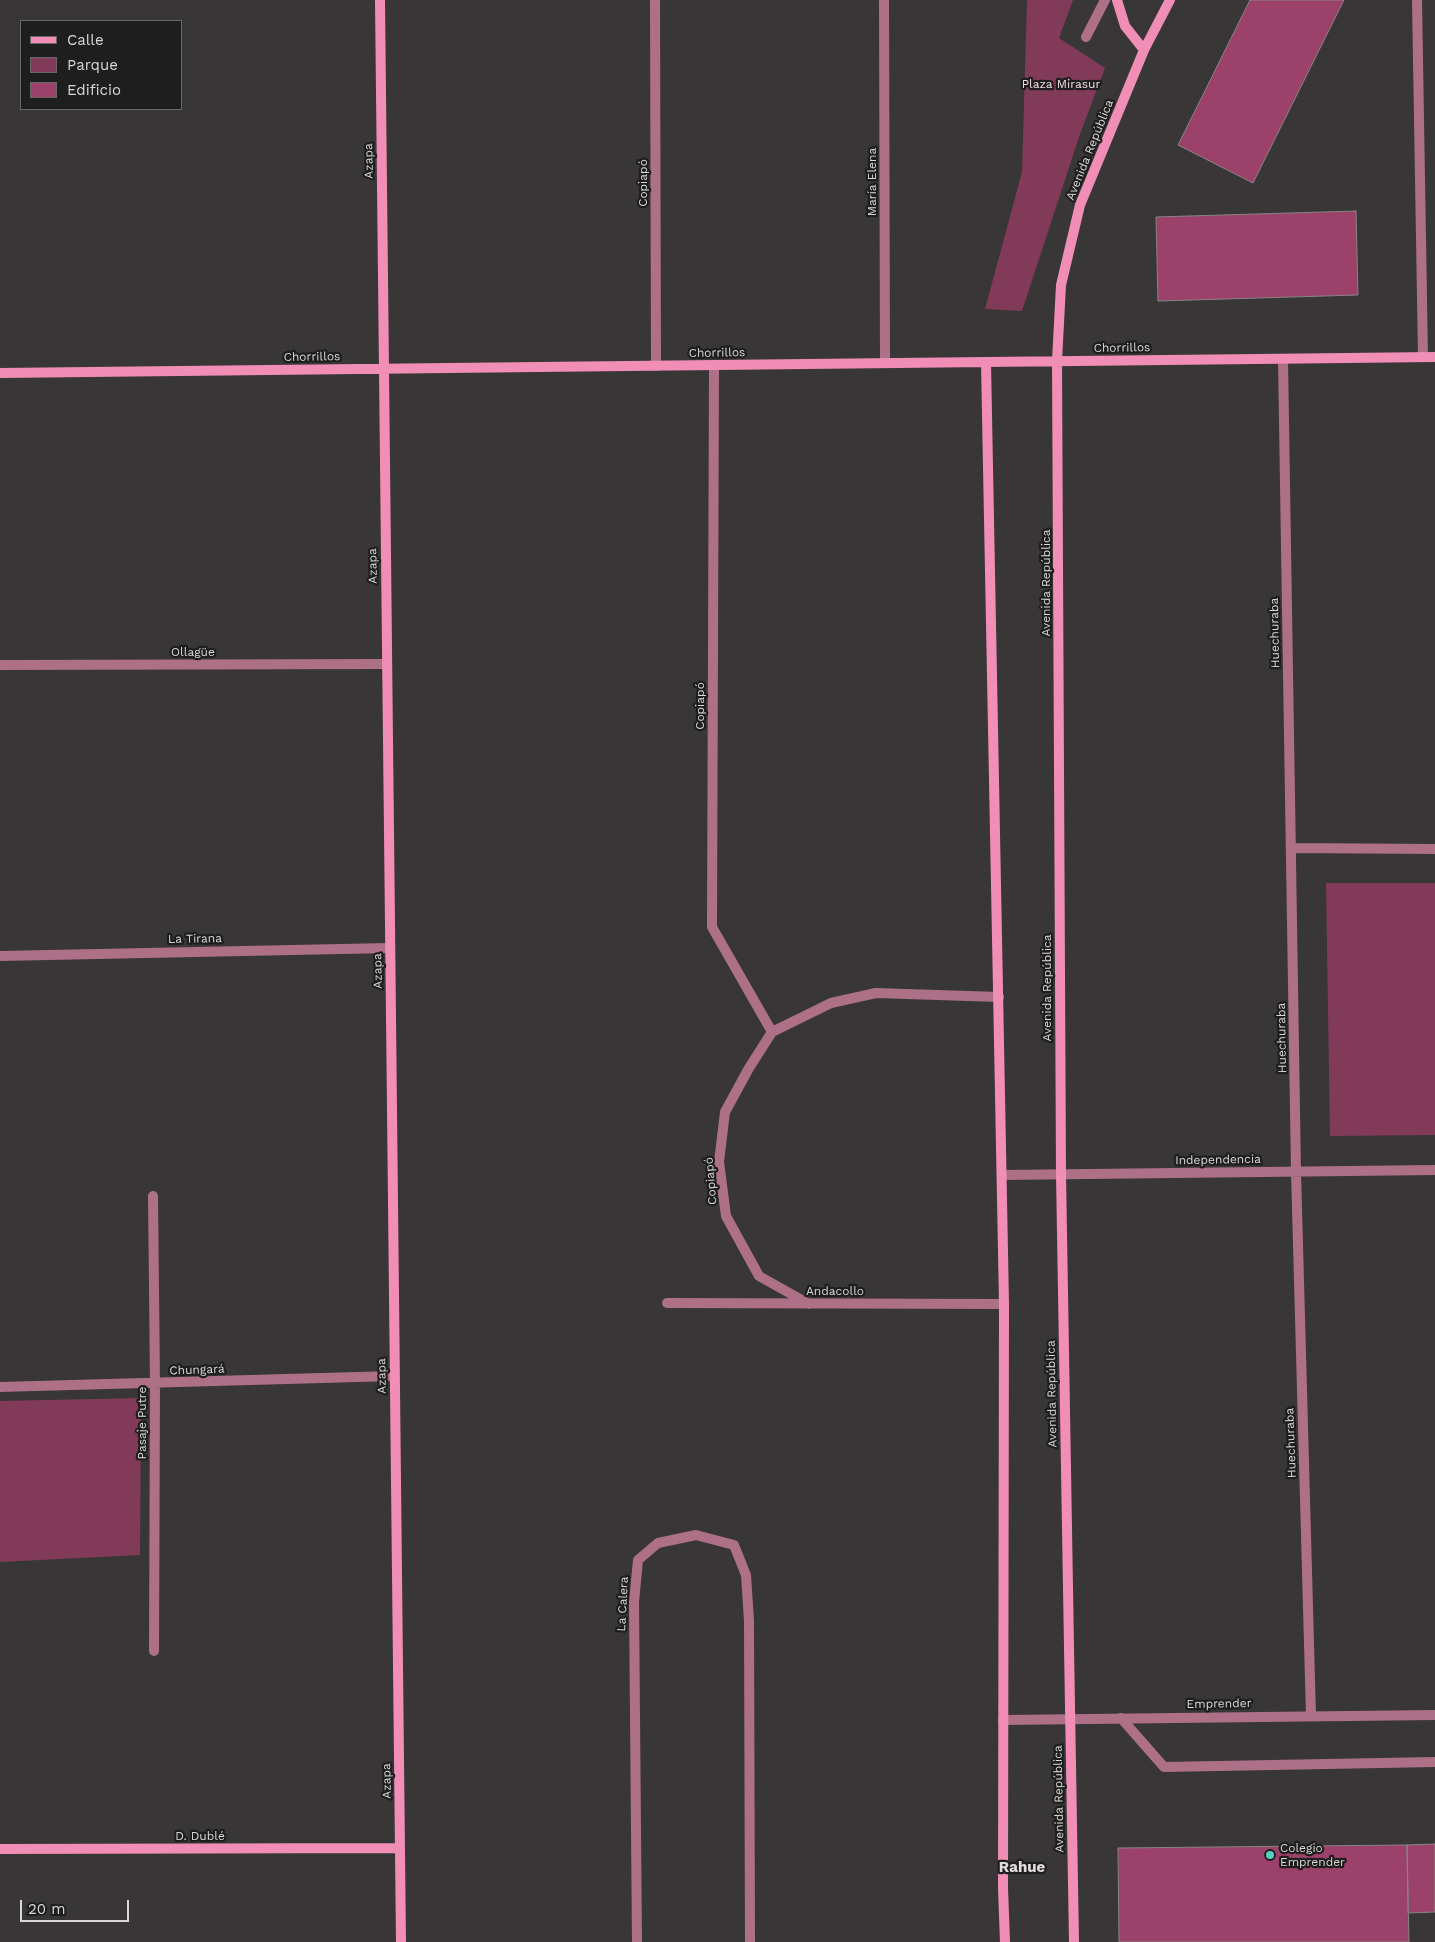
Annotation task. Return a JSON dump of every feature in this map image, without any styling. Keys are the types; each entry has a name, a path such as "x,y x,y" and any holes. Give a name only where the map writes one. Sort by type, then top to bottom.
{"street":[{"name":"Azapa","path":"380,0 401,1942"},
{"name":"Copiapó","path":"655,0 656,366"},
{"name":"María Elena","path":"884,0 885,363"},
{"path":"1086,37 1105,0"},
{"path":"1117,0 1125,26 1144,50"},
{"name":"Avenida República","path":"1074,1942 1061,1174 1057,361 1061,285 1080,205 1144,50 1170,0"},
{"path":"1417,0 1423,357"},
{"name":"Chorrillos","path":"0,373 1435,357"},
{"name":"Huechuraba","path":"1283,359 1296,1172 1311,1716"},
{"path":"986,362 1004,1304 1002,1888 1005,1942"},
{"name":"Copiapó","path":"714,365 712,927 772,1032 725,1112 719,1162 726,1216 759,1276 809,1304"},
{"name":"Ollagüe","path":"0,665 387,664"},
{"path":"1291,848 1435,849"},
{"name":"La Tirana","path":"0,956 390,948"},
{"path":"772,1032 831,1003 876,993 999,997"},
{"name":"Independencia","path":"1002,1175 1435,1170"},
{"name":"Pasaje Putre","path":"153,1196 155,1384 154,1651"},
{"name":"Andacollo","path":"667,1303 1004,1304"},
{"name":"Chungará","path":"0,1387 394,1376"},
{"name":"La Calera","path":"637,1942 634,1602 638,1560 658,1543 696,1535 734,1545 746,1575 749,1630 750,1942"},
{"name":"Emprender","path":"1003,1720 1435,1715"},
{"path":"1121,1718 1164,1767 1435,1762"},
{"name":"D. Dublé","path":"0,1849 400,1848"}],"green space":[{"name":"Plaza Mirasur","path":"1027,0 1073,0 1059,38 1105,68 1080,134 1022,311 985,309 1022,172"},
{"path":"1326,883 1435,883 1435,1135 1330,1136"},
{"path":"141,1398 140,1555 0,1562 0,1401"}],"building":[{"path":"1250,0 1344,0 1253,183 1178,145"},
{"path":"1356,211 1358,295 1158,301 1156,217"},
{"path":"1435,1844 1435,1912 1408,1913 1407,1845"},
{"path":"1407,1845 1409,1942 1119,1942 1118,1848"}],"place":[{"name":"Colegio Emprender","path":"1270,1855"}],"district":[{"name":"Rahue","path":"1022,1868"}]}
